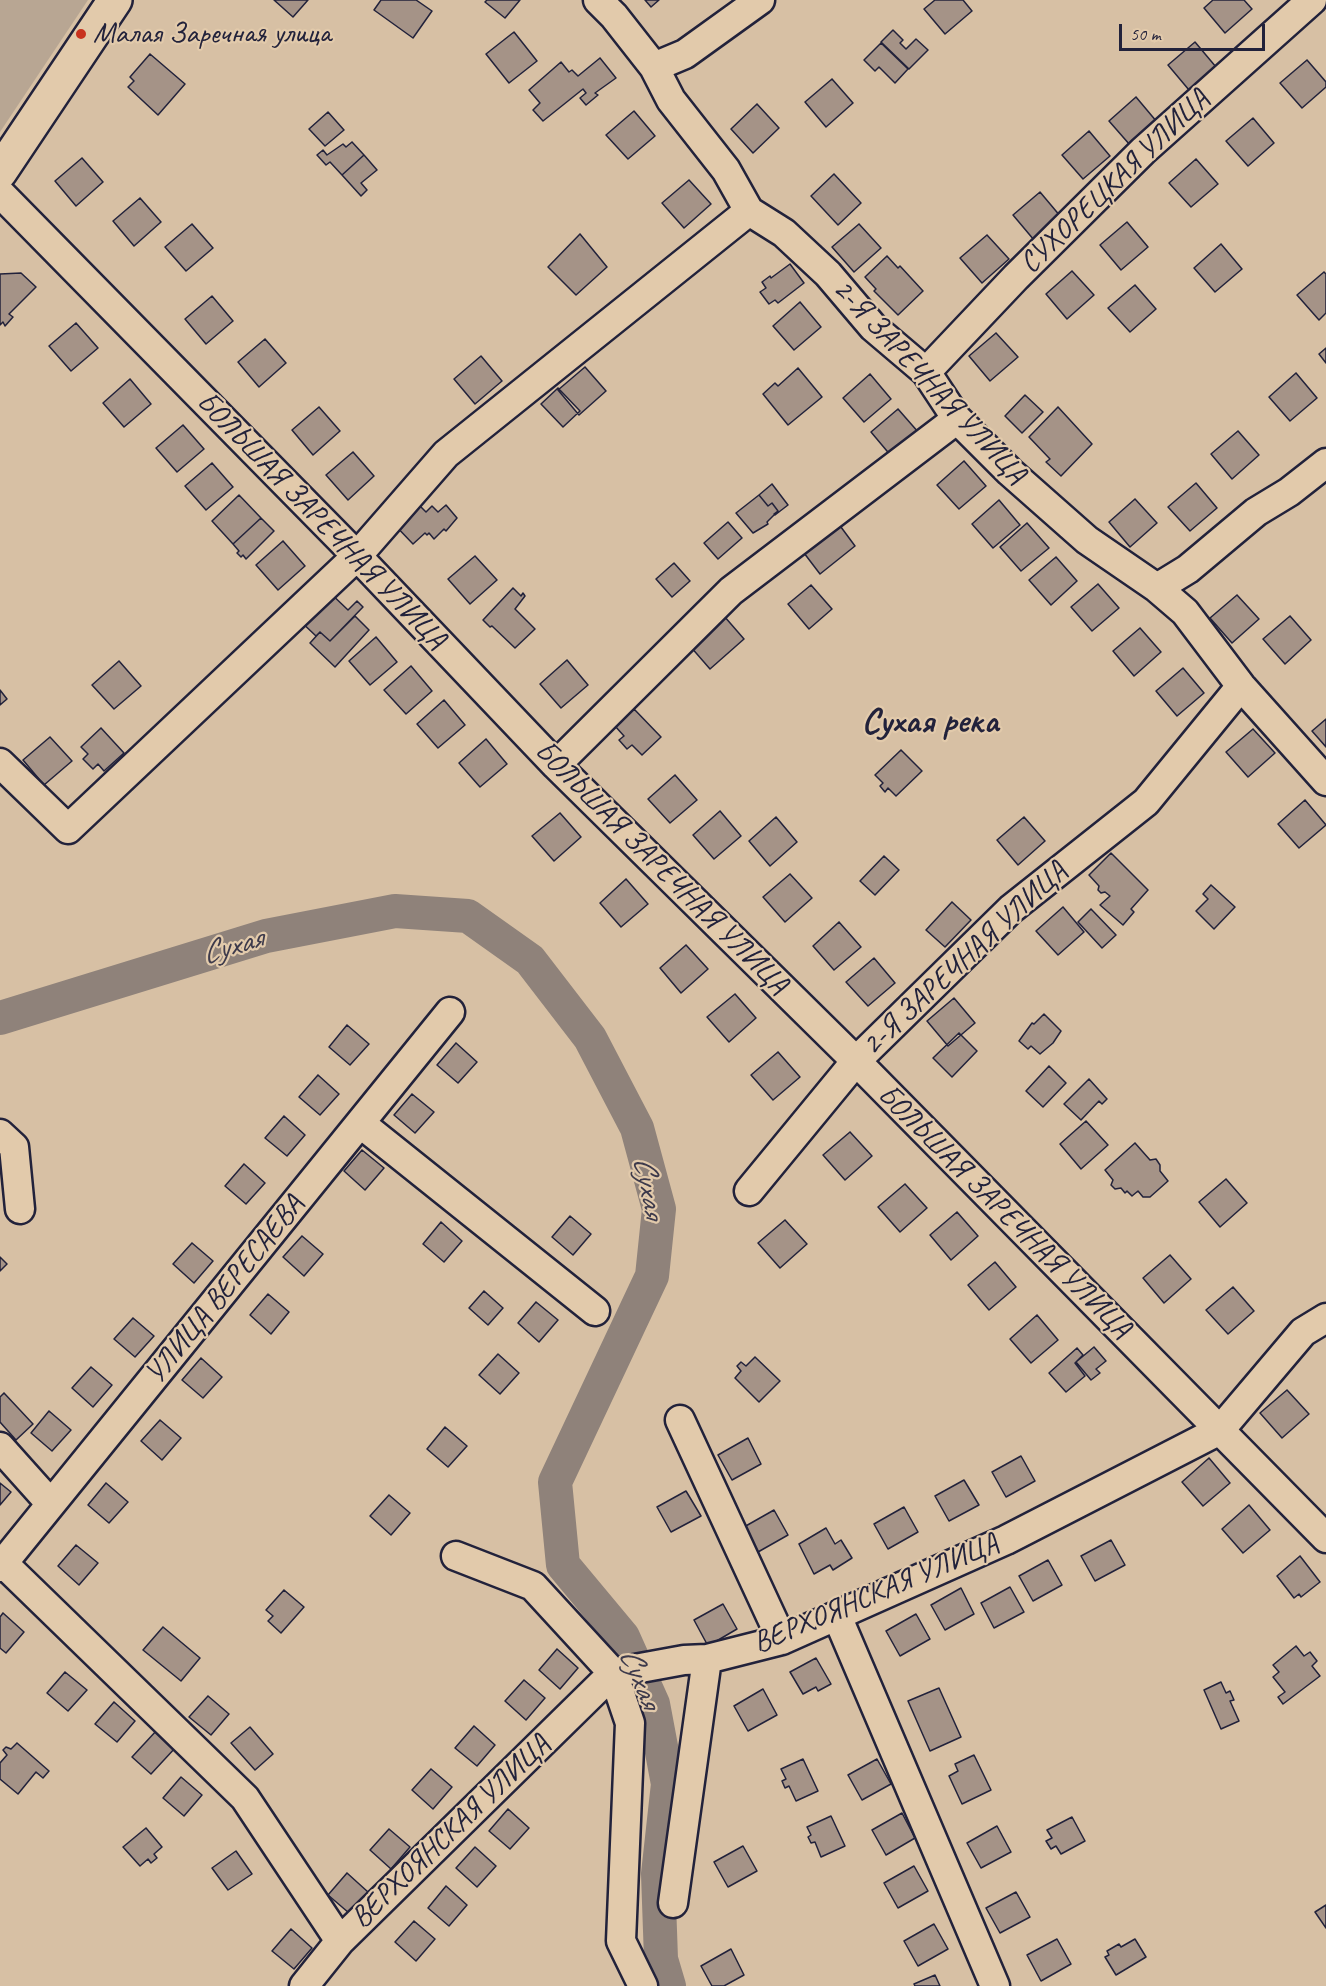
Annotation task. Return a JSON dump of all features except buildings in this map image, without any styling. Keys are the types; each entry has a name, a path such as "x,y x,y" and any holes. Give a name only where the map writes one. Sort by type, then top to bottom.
{"main road":[{"path":"0,172 115,0"}],"street":[{"name":"2-Я ЗАРЕЧНАЯ УЛИЦА","path":"598,0 614,16 654,67 671,100 726,170 749,212 783,233 828,274 873,327 926,372 957,419 1010,472 1087,540 1157,588 1185,612 1241,686 1326,781"},
{"path":"654,67 685,54 760,0"},
{"name":"СУХОРЕЦКАЯ УЛИЦА","path":"926,372 1016,277 1143,151 1312,0"},
{"name":"БОЛЬШАЯ ЗАРЕЧНАЯ УЛИЦА","path":"0,193 357,556 556,765 856,1061 1326,1538"},
{"path":"0,763 68,829 357,556 446,454 749,212"},
{"path":"556,765 730,591 957,419"},
{"path":"1157,588 1188,569 1256,512 1289,492 1326,463"},
{"path":"1185,612 1188,569"},
{"name":"2-Я ЗАРЕЧНАЯ УЛИЦА","path":"749,1191 856,1061 1011,909 1146,802 1241,686"},
{"name":"УЛИЦА ВЕРЕСАЕВА","path":"2,1565 450,1012"},
{"path":"360,1123 595,1311"},
{"path":"0,1134 15,1147 20,1209"},
{"name":"ВЕРХОЯНСКАЯ УЛИЦА","path":"303,1986 340,1941 614,1672 696,1659 782,1640 1006,1540 1220,1430 1303,1332 1326,1318"},
{"path":"680,1420 782,1640"},
{"path":"0,1447 51,1504"},
{"path":"456,1556 533,1586 614,1672 630,1723 621,1941 643,1986"},
{"path":"2,1565 245,1798 340,1941"},
{"path":"837,1616 995,1986"},
{"path":"673,1903 696,1659"}],"shaded area":[{"path":"0,0 88,0 0,132"}],"waterway":[{"name":"Сухая","path":"0,1018 266,936 395,911 468,916 530,960 590,1038 637,1128 659,1209 652,1276 555,1482 563,1565 623,1637 653,1704 668,1784 658,1874 661,1959 669,1986"}],"place":[{"name":"Малая Заречная улица","path":"81,34"}],"district":[{"name":"Сухая река","path":"930,723"}]}
